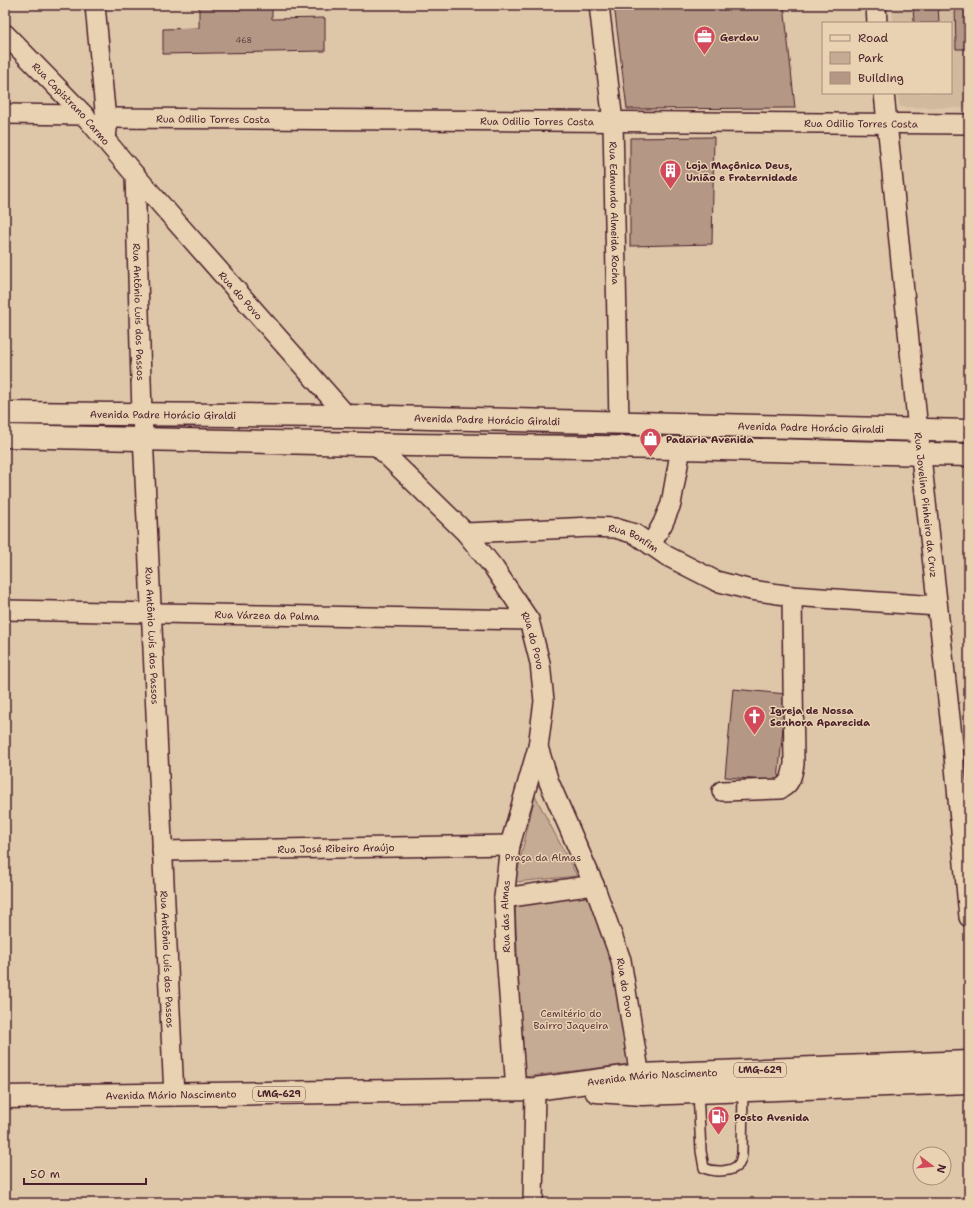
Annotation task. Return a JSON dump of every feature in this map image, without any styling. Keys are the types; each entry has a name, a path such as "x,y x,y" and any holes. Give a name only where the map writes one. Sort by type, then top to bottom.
{"street":[{"path":"95,5 109,144"},
{"name":"Rua Edmundo Almeida Rocha","path":"599,5 613,122 619,423"},
{"path":"876,5 877,22"},
{"name":"Rua Capistrano Carmo","path":"5,34 84,115 135,175"},
{"name":"Rua Jovelino Pinheiro da Cruz","path":"884,94 937,606 961,745 969,917"},
{"path":"5,114 84,115"},
{"name":"Rua Odilio Torres Costa","path":"106,118 613,122 886,122 969,124"},
{"name":"Rua Antônio Luís dos Passos","path":"135,175 143,439 174,1096"},
{"name":"Rua do Povo","path":"135,175 347,416"},
{"name":"Avenida Padre Horácio Giraldi","path":"5,413 347,416 969,431"},
{"path":"5,436 681,448 969,455"},
{"name":"Rua do Povo","path":"374,443 466,533 494,568 529,620 540,663 544,701 538,747 549,782 594,885 621,960 641,1084"},
{"path":"651,544 663,523 670,504 681,448"},
{"name":"Rua Bonfim","path":"466,533 591,527 615,528 635,534 685,566 716,580 751,590 792,596 937,606"},
{"path":"722,790 780,789 786,786 792,777 794,764 792,596"},
{"name":"Rua Várzea da Palma","path":"5,610 529,620"},
{"name":"Rua das Almas","path":"534,1203 534,1089 506,953 504,898 510,845 538,747"},
{"name":"Rua José Ribeiro Araújo","path":"162,851 510,845"},
{"path":"504,898 594,885"},
{"name":"Avenida Mário Nascimento","path":"5,1097 174,1096 534,1089 641,1084 969,1062"},
{"name":"Avenida Mário Nascimento","path":"641,1084 698,1092 969,1082"}],"lane":[{"path":"698,1092 702,1156 704,1168 711,1171 734,1168 740,1162 742,1155 743,1090"}],"shaded area":[{"path":"892,5 969,5 969,108 899,107 898,94 952,94 952,22 893,22"}],"green space":[{"name":"Praça da Almas","path":"535,796 577,876 515,882"},
{"name":"Cemitério do Bairro Jaqueira","path":"586,895 608,932 630,1064 523,1077 515,904"}],"building":[{"path":"199,5 272,5 272,19 325,18 325,51 163,54 163,29 199,28"},
{"name":"Gerdau","path":"614,5 784,5 795,108 627,109"},
{"path":"913,5 938,5 939,22 914,22"},
{"path":"955,5 969,5 969,49 956,49"},
{"name":"Loja Maçônica Deus, União e Fraternidade","path":"714,137 712,244 630,246 630,138"},
{"name":"Igreja de Nossa Senhora Aparecida","path":"733,689 786,694 778,781 725,777"},
{"path":"129,1201 145,1202 145,1203 129,1203"}],"place":[{"name":"Gerdau","path":"705,56"},
{"name":"Loja Maçônica Deus, União e Fraternidade","path":"671,190"},
{"name":"Padaria Avenida","path":"651,458"},
{"name":"Igreja de Nossa Senhora Aparecida","path":"755,736"},
{"name":"Posto Avenida","path":"718,1136"}]}
